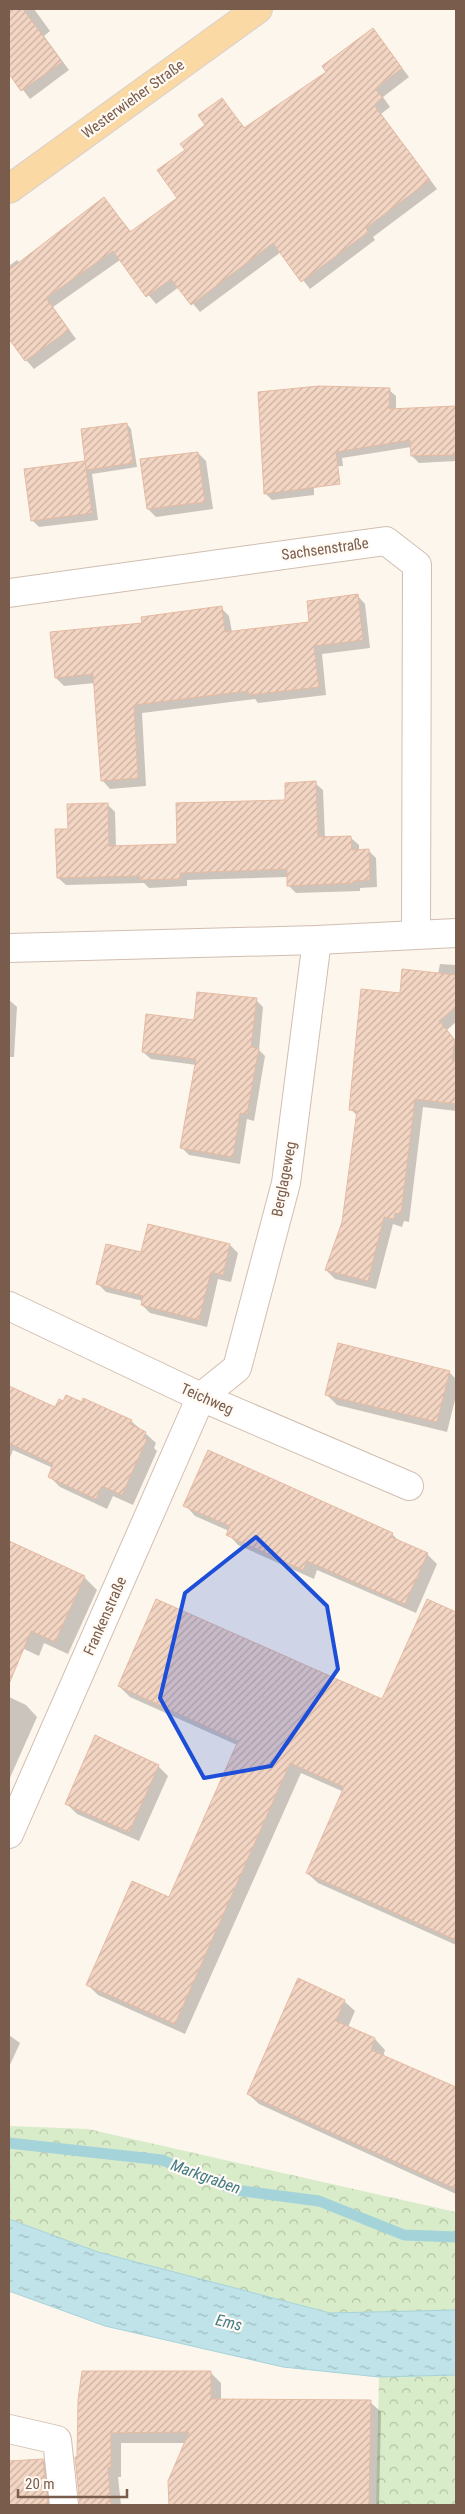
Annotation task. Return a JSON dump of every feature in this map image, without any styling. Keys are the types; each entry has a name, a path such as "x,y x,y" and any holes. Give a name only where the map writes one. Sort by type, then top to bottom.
{"main road":[{"name":"Westerwieher Straße","path":"9,189 258,9"}],"street":[{"name":"Sachsenstraße","path":"9,593 386,541 417,565 416,934"},
{"path":"9,948 317,940 456,933"},
{"name":"Berglageweg","path":"201,1397 237,1368 286,1183 317,940"},
{"name":"Teichweg","path":"9,1306 201,1397 408,1486"},
{"name":"Frankenstraße","path":"9,1834 201,1397"},
{"path":"9,2429 57,2440 64,2505"}],"highlighted area":[{"path":"256,1537 327,1606 338,1669 271,1766 204,1778 160,1698 185,1593"}],"green space":[{"path":"9,2126 88,2129 456,2212 456,2310 330,2313 98,2252 9,2219"},
{"path":"456,2375 456,2505 376,2505 379,2377"}],"water":[{"name":"Ems","path":"9,2219 98,2252 330,2313 456,2310 456,2375 379,2377 283,2367 105,2326 9,2291"}],"building":[{"path":"9,9 23,9 62,62 21,91 9,74"},
{"path":"373,28 402,68 375,89 383,98 374,105 430,180 366,228 368,232 301,282 273,243 191,305 171,279 146,297 113,251 46,298 69,330 25,361 9,339 9,270 104,197 130,232 177,198 157,170 185,150 180,144 205,125 198,115 222,98 244,128 326,72 322,66"},
{"path":"319,386 390,388 389,409 456,406 456,455 411,456 410,440 336,452 340,484 264,494 258,392"},
{"path":"127,423 133,463 86,470 81,429"},
{"path":"198,452 205,502 147,509 140,459"},
{"path":"85,461 92,513 31,521 24,469"},
{"path":"358,594 363,640 314,646 319,687 249,695 248,691 134,705 138,778 101,781 93,674 55,678 50,632 142,623 141,617 222,606 225,632 309,622 307,601"},
{"path":"316,781 318,837 351,836 352,850 369,849 370,880 353,881 353,883 287,886 287,869 180,873 180,879 140,880 140,876 57,878 55,829 68,829 67,804 108,803 109,846 177,844 176,803 285,800 285,783"},
{"path":"402,969 456,975 456,1007 439,1021 455,1040 452,1060 456,1061 456,1104 415,1099 401,1214 395,1213 394,1219 384,1217 368,1281 325,1270 342,1222 357,1111 349,1110 361,989 400,993"},
{"path":"197,992 257,998 251,1047 259,1048 247,1114 240,1113 233,1157 180,1148 196,1059 142,1052 146,1014 194,1020"},
{"path":"148,1224 230,1244 223,1275 211,1272 199,1320 141,1305 143,1296 96,1284 106,1244 141,1252"},
{"path":"338,1343 450,1371 437,1422 325,1395"},
{"path":"9,1386 55,1407 59,1399 63,1401 66,1395 82,1402 83,1398 132,1420 130,1424 146,1432 143,1438 147,1439 122,1495 102,1486 96,1499 48,1477 53,1464 9,1443"},
{"path":"208,1450 393,1533 391,1537 428,1553 405,1604 307,1561 303,1570 226,1535 230,1526 183,1506"},
{"path":"9,1541 85,1576 55,1642 31,1631 9,1684"},
{"path":"156,1599 382,1699 427,1599 456,1612 456,1940 306,1873 344,1787 290,1763 175,2024 86,1985 132,1881 169,1897 238,1741 118,1686"},
{"path":"95,1735 159,1765 129,1832 65,1804"},
{"path":"298,1978 345,2000 336,2021 375,2038 371,2050 456,2087 456,2189 247,2094"},
{"path":"82,2371 211,2371 211,2399 371,2400 369,2505 169,2505 168,2481 189,2432 111,2433 111,2468 108,2467 111,2505 80,2505 75,2457 77,2457 78,2400"},
{"path":"43,2459 48,2504 9,2505 9,2461"}],"waterway":[{"name":"Markgraben","path":"9,2143 162,2160 235,2190 319,2201 404,2235 456,2237"}]}
